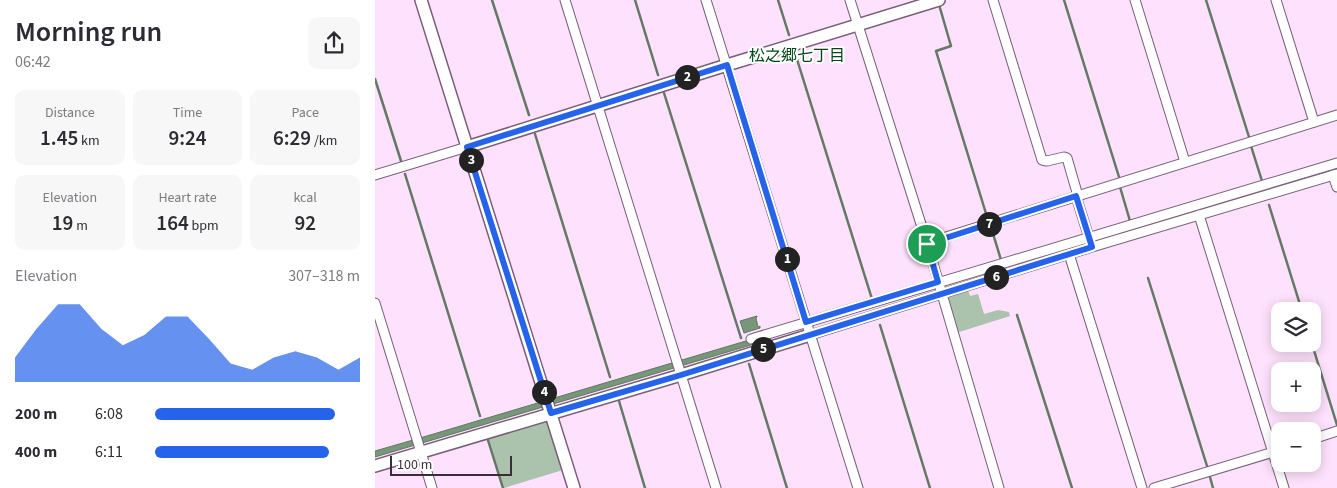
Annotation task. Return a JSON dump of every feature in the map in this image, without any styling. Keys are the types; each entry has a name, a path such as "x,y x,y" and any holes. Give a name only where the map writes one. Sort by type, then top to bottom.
{"street":[{"path":"421,0 575,488"},
{"path":"565,0 716,488"},
{"path":"706,0 858,488"},
{"path":"850,0 942,293 999,488"},
{"path":"375,175 939,0"},
{"path":"993,0 1042,160 1067,158 1090,242"},
{"path":"1135,0 1185,162"},
{"path":"1277,0 1314,122"},
{"path":"927,244 1337,115"},
{"path":"751,339 808,328 942,293 1069,254 1090,242 1337,163"},
{"path":"375,466 419,445 808,328 938,282 1199,215 1335,175 1337,187"},
{"path":"1199,215 1271,433"},
{"path":"1069,254 1142,488"},
{"path":"375,303 432,488"},
{"path":"1321,436 1337,431"},
{"path":"1154,488 1271,453"},
{"path":"1281,472 1284,488"}],"shaded area":[{"path":"1337,165 1337,168 375,457 375,451"},
{"path":"968,290 970,296 978,294 984,314 998,310 1009,312 1010,316 956,333 947,296"},
{"path":"757,316 758,327 760,326 760,328 744,333 740,321"},
{"path":"543,420 548,423 563,470 504,488 488,437"}],"waterway":[{"path":"492,0 529,115"},
{"path":"635,0 658,75"},
{"path":"778,0 789,35"},
{"path":"1064,0 1119,177"},
{"path":"1206,0 1249,137"},
{"path":"940,8 951,46 936,51 988,220"},
{"path":"795,53 872,299"},
{"path":"375,79 401,161"},
{"path":"664,93 741,338"},
{"path":"535,134 610,377"},
{"path":"1251,146 1262,181"},
{"path":"405,174 480,416"},
{"path":"1120,187 1130,221"},
{"path":"1269,205 1299,302"},
{"path":"991,227 1001,260"},
{"path":"1148,278 1207,466"},
{"path":"1017,315 1072,488"},
{"path":"880,325 930,488"},
{"path":"1314,352 1337,425"},
{"path":"749,364 787,488"},
{"path":"619,401 645,488"},
{"path":"487,437 503,488"},
{"path":"1210,477 1213,488"}],"district":[{"name":"松之郷七丁目","path":"797,56"}],"route":[{"path":"727,65 806,322 938,282 927,244 1076,196 1092,247 681,375 551,413 467,147 727,65"}]}
